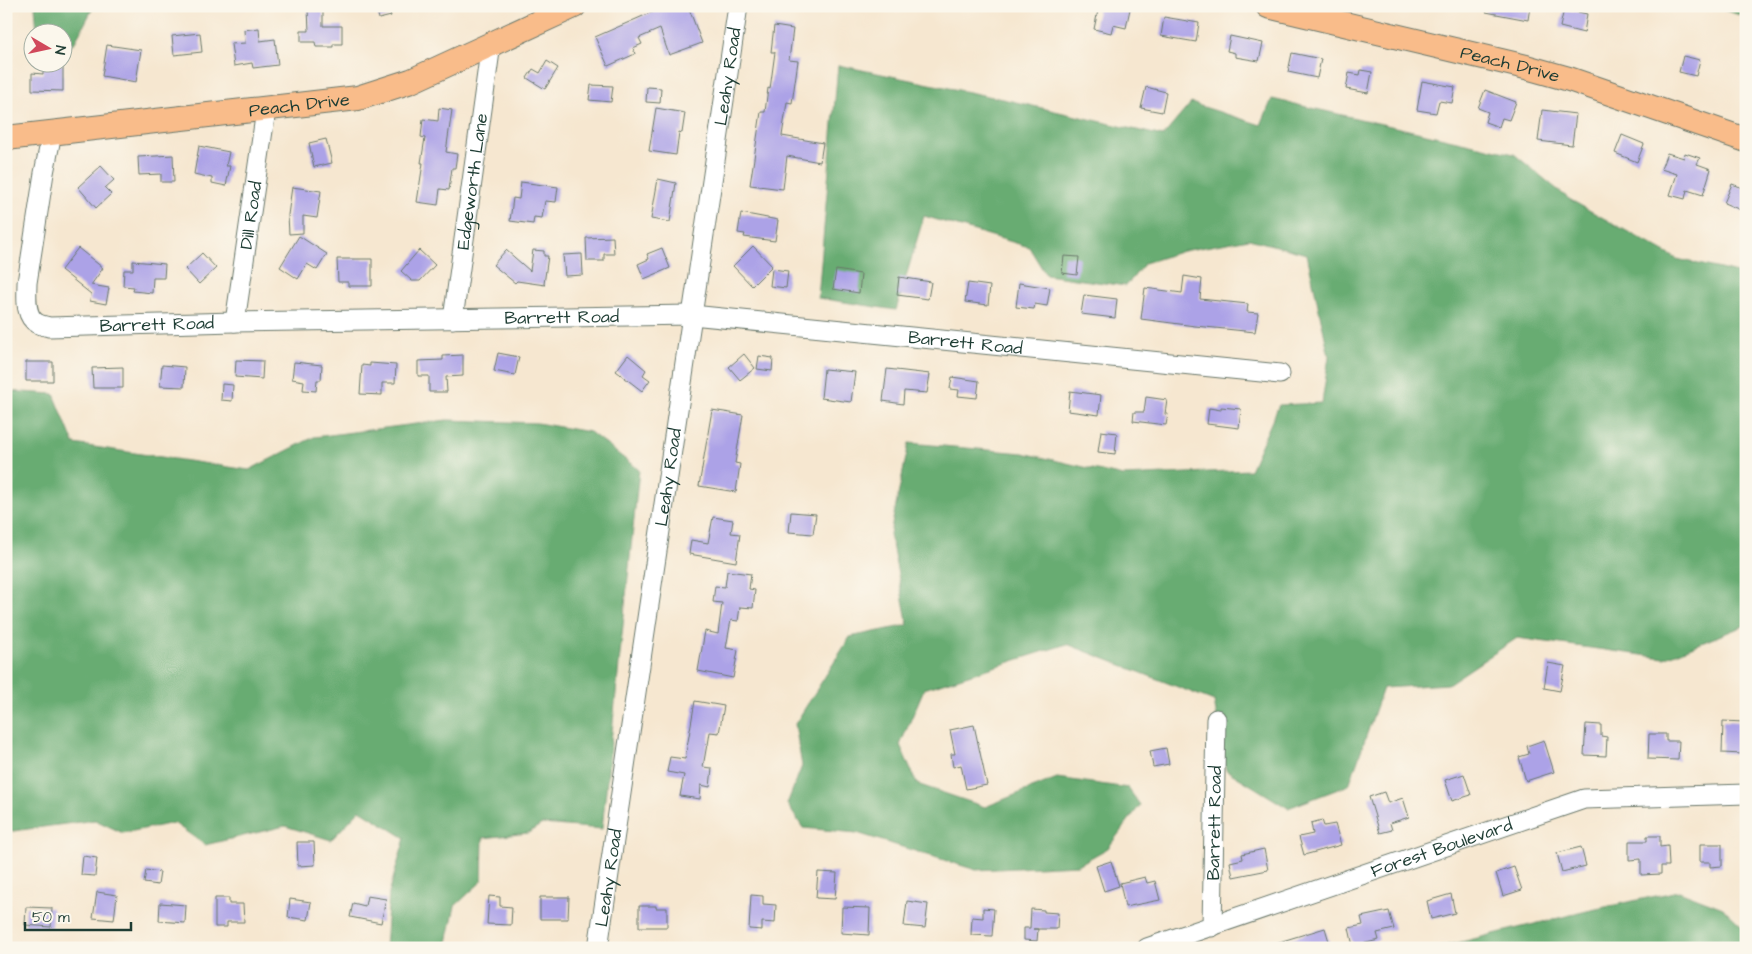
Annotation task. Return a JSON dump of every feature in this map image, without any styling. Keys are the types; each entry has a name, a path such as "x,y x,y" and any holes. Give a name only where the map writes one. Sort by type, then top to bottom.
{"main road":[{"name":"Peach Drive","path":"6,138 266,110 367,96 411,81 574,6"},
{"name":"Peach Drive","path":"1268,6 1526,67 1578,82 1746,140"}],"street":[{"name":"Leahy Road","path":"598,948 738,6"},
{"name":"Edgeworth Lane","path":"453,319 491,44"},
{"name":"Dill Road","path":"235,322 266,110"},
{"name":"Barrett Road","path":"52,133 44,173 27,283 26,301 29,314 35,322 49,327 235,322 692,315 1280,374"},
{"name":"Barrett Road","path":"1212,927 1216,719"},
{"name":"Forest Boulevard","path":"1147,948 1584,799 1746,794"}],"green space":[{"path":"35,6 94,6 75,42 72,44 72,22 36,22"},
{"path":"1712,6 1746,6 1746,17"},
{"path":"838,65 1007,100 1163,136 1191,103 1261,125 1272,99 1514,154 1569,199 1677,259 1746,275 1746,625 1664,658 1517,638 1448,684 1383,688 1349,785 1288,808 1226,770 1214,701 1067,644 924,689 900,745 917,784 985,807 1057,778 1128,788 1140,805 1108,848 1078,865 976,870 857,833 803,828 787,804 802,766 795,724 850,637 908,625 890,534 909,443 1023,453 1123,476 1250,470 1279,405 1322,403 1329,356 1307,254 1249,239 1183,251 1145,263 1126,286 1046,275 1029,247 924,216 896,310 818,298"},
{"path":"6,391 54,394 74,444 249,470 314,437 447,420 537,423 590,432 639,470 602,829 542,824 528,833 483,838 482,881 455,906 446,947 443,948 385,948 389,893 405,838 360,810 331,840 285,826 205,845 174,823 123,833 95,820 6,832"},
{"path":"1679,891 1723,908 1746,930 1746,948 1437,948 1587,911"}],"building":[{"path":"376,6 388,6 391,16 379,19"},
{"path":"666,6 688,6 702,43 669,55 660,29 639,38 642,44 633,48 635,54 608,66 595,37"},
{"path":"1099,6 1116,6 1130,9 1126,28 1113,25 1111,33 1094,29"},
{"path":"1486,6 1530,6 1528,20 1486,12"},
{"path":"308,9 323,9 323,26 342,26 342,44 333,44 333,47 316,47 315,42 301,42 301,31 309,31"},
{"path":"1564,9 1587,14 1584,33 1560,27"},
{"path":"1164,17 1199,23 1196,42 1161,36"},
{"path":"774,26 793,29 789,60 798,61 792,103 787,102 782,136 823,143 820,162 787,156 783,189 750,185 761,112 765,112 768,88 770,89 775,52 771,52"},
{"path":"259,28 260,41 275,39 278,65 253,68 252,63 234,66 231,44 245,43 244,30"},
{"path":"200,33 202,52 174,55 172,36"},
{"path":"1230,36 1263,43 1259,61 1235,57 1235,53 1227,51"},
{"path":"107,45 141,50 136,82 102,76"},
{"path":"1292,53 1321,59 1317,78 1288,72"},
{"path":"1683,56 1700,60 1696,76 1679,72"},
{"path":"547,61 558,68 545,89 527,78 533,69 540,73"},
{"path":"1361,70 1372,72 1368,93 1346,89 1349,73 1360,75"},
{"path":"43,72 63,72 63,91 32,90 32,73 43,74"},
{"path":"1422,81 1455,87 1452,103 1439,101 1436,113 1417,110"},
{"path":"591,85 613,86 611,102 589,100"},
{"path":"647,87 661,88 660,103 646,102"},
{"path":"1146,87 1166,92 1162,112 1141,108"},
{"path":"1485,90 1516,102 1509,120 1502,118 1499,127 1485,122 1488,112 1478,108"},
{"path":"439,108 452,110 446,152 457,154 455,168 452,168 449,190 440,189 438,205 417,202 425,138 421,137 423,119 438,121"},
{"path":"656,108 685,113 682,133 679,132 676,155 649,151"},
{"path":"1542,110 1576,114 1572,145 1538,141"},
{"path":"1622,135 1644,144 1637,162 1615,153"},
{"path":"326,139 332,163 314,167 309,143"},
{"path":"199,146 229,152 226,166 230,166 226,186 212,183 212,178 194,174"},
{"path":"1667,153 1684,158 1685,153 1700,158 1697,164 1711,169 1703,195 1687,190 1685,199 1670,195 1677,174 1661,169"},
{"path":"173,155 174,182 161,182 161,174 139,175 138,157"},
{"path":"101,166 114,180 105,188 111,194 96,208 78,187"},
{"path":"658,179 676,183 670,222 651,219"},
{"path":"521,182 558,187 556,202 545,201 542,218 534,217 533,224 510,221 513,198 519,199"},
{"path":"1732,184 1746,189 1746,204 1743,211 1724,203"},
{"path":"292,187 321,191 317,218 303,216 303,233 289,234 288,215"},
{"path":"741,213 778,220 775,241 744,237 745,234 738,233"},
{"path":"299,236 327,254 317,270 307,264 298,279 280,267"},
{"path":"613,237 614,254 604,254 604,261 587,261 586,238"},
{"path":"753,246 772,266 752,286 733,266"},
{"path":"78,248 103,268 91,285 109,288 106,304 90,301 91,294 61,270"},
{"path":"662,248 670,268 644,279 638,264 649,259 647,254"},
{"path":"419,250 435,265 420,281 412,281 401,271"},
{"path":"506,250 530,271 533,250 544,251 544,256 548,256 545,285 517,281 515,283 493,265"},
{"path":"202,253 216,268 199,284 185,269"},
{"path":"582,254 583,275 565,276 563,255"},
{"path":"1064,256 1079,257 1077,275 1062,273"},
{"path":"337,259 372,259 372,286 348,286 348,282 338,282"},
{"path":"133,261 165,264 164,278 153,278 152,293 133,291 134,287 123,286 124,270 133,270"},
{"path":"772,269 788,271 786,288 770,286"},
{"path":"836,270 861,274 859,293 833,289"},
{"path":"1184,276 1202,279 1200,299 1248,304 1247,312 1258,313 1255,332 1141,319 1145,288 1182,293"},
{"path":"899,277 931,282 928,299 897,295"},
{"path":"968,283 990,286 988,305 965,302"},
{"path":"1019,283 1050,288 1047,306 1035,304 1034,309 1016,307"},
{"path":"1084,295 1117,299 1115,318 1081,314"},
{"path":"498,353 519,357 515,375 494,371"},
{"path":"744,354 755,368 740,380 729,367"},
{"path":"463,355 463,376 446,377 447,392 429,392 429,376 418,376 418,361 443,360 443,356"},
{"path":"628,355 646,370 643,375 650,380 642,391 616,371"},
{"path":"759,356 773,358 772,371 757,369"},
{"path":"236,360 263,361 262,379 235,377"},
{"path":"26,362 53,362 53,381 26,381"},
{"path":"294,362 322,365 321,380 317,380 316,391 303,390 304,381 292,379"},
{"path":"370,363 396,365 395,383 382,383 382,395 360,394 362,365 370,366"},
{"path":"162,365 185,367 184,387 160,386"},
{"path":"123,367 123,388 93,388 92,368"},
{"path":"824,369 855,372 851,402 821,398"},
{"path":"887,369 930,374 927,393 904,391 903,404 883,401"},
{"path":"952,377 979,381 977,398 958,396 959,390 950,389"},
{"path":"222,384 233,385 232,401 221,400"},
{"path":"1070,391 1101,395 1099,415 1068,411"},
{"path":"1146,397 1167,400 1165,414 1168,414 1166,425 1133,421 1134,412 1144,412"},
{"path":"1221,407 1241,409 1239,428 1207,424 1209,408 1221,410"},
{"path":"712,410 743,415 735,463 740,464 736,492 699,486"},
{"path":"1101,431 1117,433 1115,454 1098,452"},
{"path":"791,512 816,514 813,534 789,532"},
{"path":"713,517 733,520 731,533 740,534 736,562 689,554 691,540 708,543"},
{"path":"727,571 751,574 749,589 755,590 753,608 740,607 738,621 731,620 726,648 738,650 733,678 698,671 705,631 718,634 722,603 713,602 715,586 725,587"},
{"path":"1548,663 1565,666 1560,691 1544,688"},
{"path":"695,701 724,706 719,733 710,732 703,767 712,768 710,787 701,785 700,799 680,796 684,775 667,772 670,757 685,759"},
{"path":"1723,721 1744,722 1743,754 1722,753"},
{"path":"1586,724 1601,725 1601,736 1607,737 1606,756 1584,755"},
{"path":"974,725 987,785 966,789 961,765 953,767 951,754 955,754 950,730"},
{"path":"1649,734 1666,734 1666,741 1679,741 1678,760 1648,759"},
{"path":"1544,740 1554,772 1526,781 1519,757 1529,754 1527,746"},
{"path":"1166,748 1169,764 1153,767 1150,751"},
{"path":"1464,774 1471,795 1452,801 1445,780"},
{"path":"1384,792 1388,803 1403,798 1409,817 1390,823 1392,830 1380,833 1369,797"},
{"path":"1322,820 1324,826 1335,824 1341,845 1304,855 1299,837 1313,834 1311,823"},
{"path":"1647,836 1660,836 1660,847 1668,846 1669,866 1661,866 1661,874 1641,875 1641,859 1629,860 1629,841 1647,841"},
{"path":"297,842 314,842 315,865 298,866"},
{"path":"1700,844 1722,844 1722,866 1710,867 1710,862 1700,862"},
{"path":"1581,847 1586,866 1562,872 1557,853"},
{"path":"1264,849 1268,870 1233,877 1230,862 1243,859 1242,854"},
{"path":"83,856 97,858 95,876 81,875"},
{"path":"1111,861 1119,886 1104,891 1096,866"},
{"path":"1514,867 1522,890 1503,896 1496,873"},
{"path":"146,870 160,872 158,885 144,883"},
{"path":"818,872 837,873 835,899 816,898"},
{"path":"1145,877 1147,883 1155,881 1160,900 1125,907 1120,883"},
{"path":"97,892 117,895 114,920 93,918"},
{"path":"1451,894 1455,913 1431,919 1427,901"},
{"path":"751,895 763,896 763,904 776,905 775,923 762,922 762,930 749,929"},
{"path":"367,896 386,899 381,923 350,917 353,903 365,906"},
{"path":"489,896 500,897 500,906 512,907 511,925 487,924"},
{"path":"540,897 569,897 568,919 540,919"},
{"path":"215,898 229,898 229,904 243,904 244,922 227,922 227,927 215,927"},
{"path":"290,899 311,902 308,920 288,917"},
{"path":"907,901 928,904 925,928 904,926"},
{"path":"160,903 186,905 185,923 159,921"},
{"path":"639,906 667,908 667,927 639,927"},
{"path":"26,907 52,908 51,927 25,925"},
{"path":"842,907 870,908 869,935 841,933"},
{"path":"983,908 994,909 992,936 971,935 972,917 983,918"},
{"path":"1031,909 1058,913 1057,929 1038,929 1037,941 1024,940 1024,928 1030,928"},
{"path":"1389,911 1394,929 1377,933 1379,940 1353,946 1349,928 1363,925 1361,917"},
{"path":"1325,928 1331,948 1270,948 1269,945"}]}
